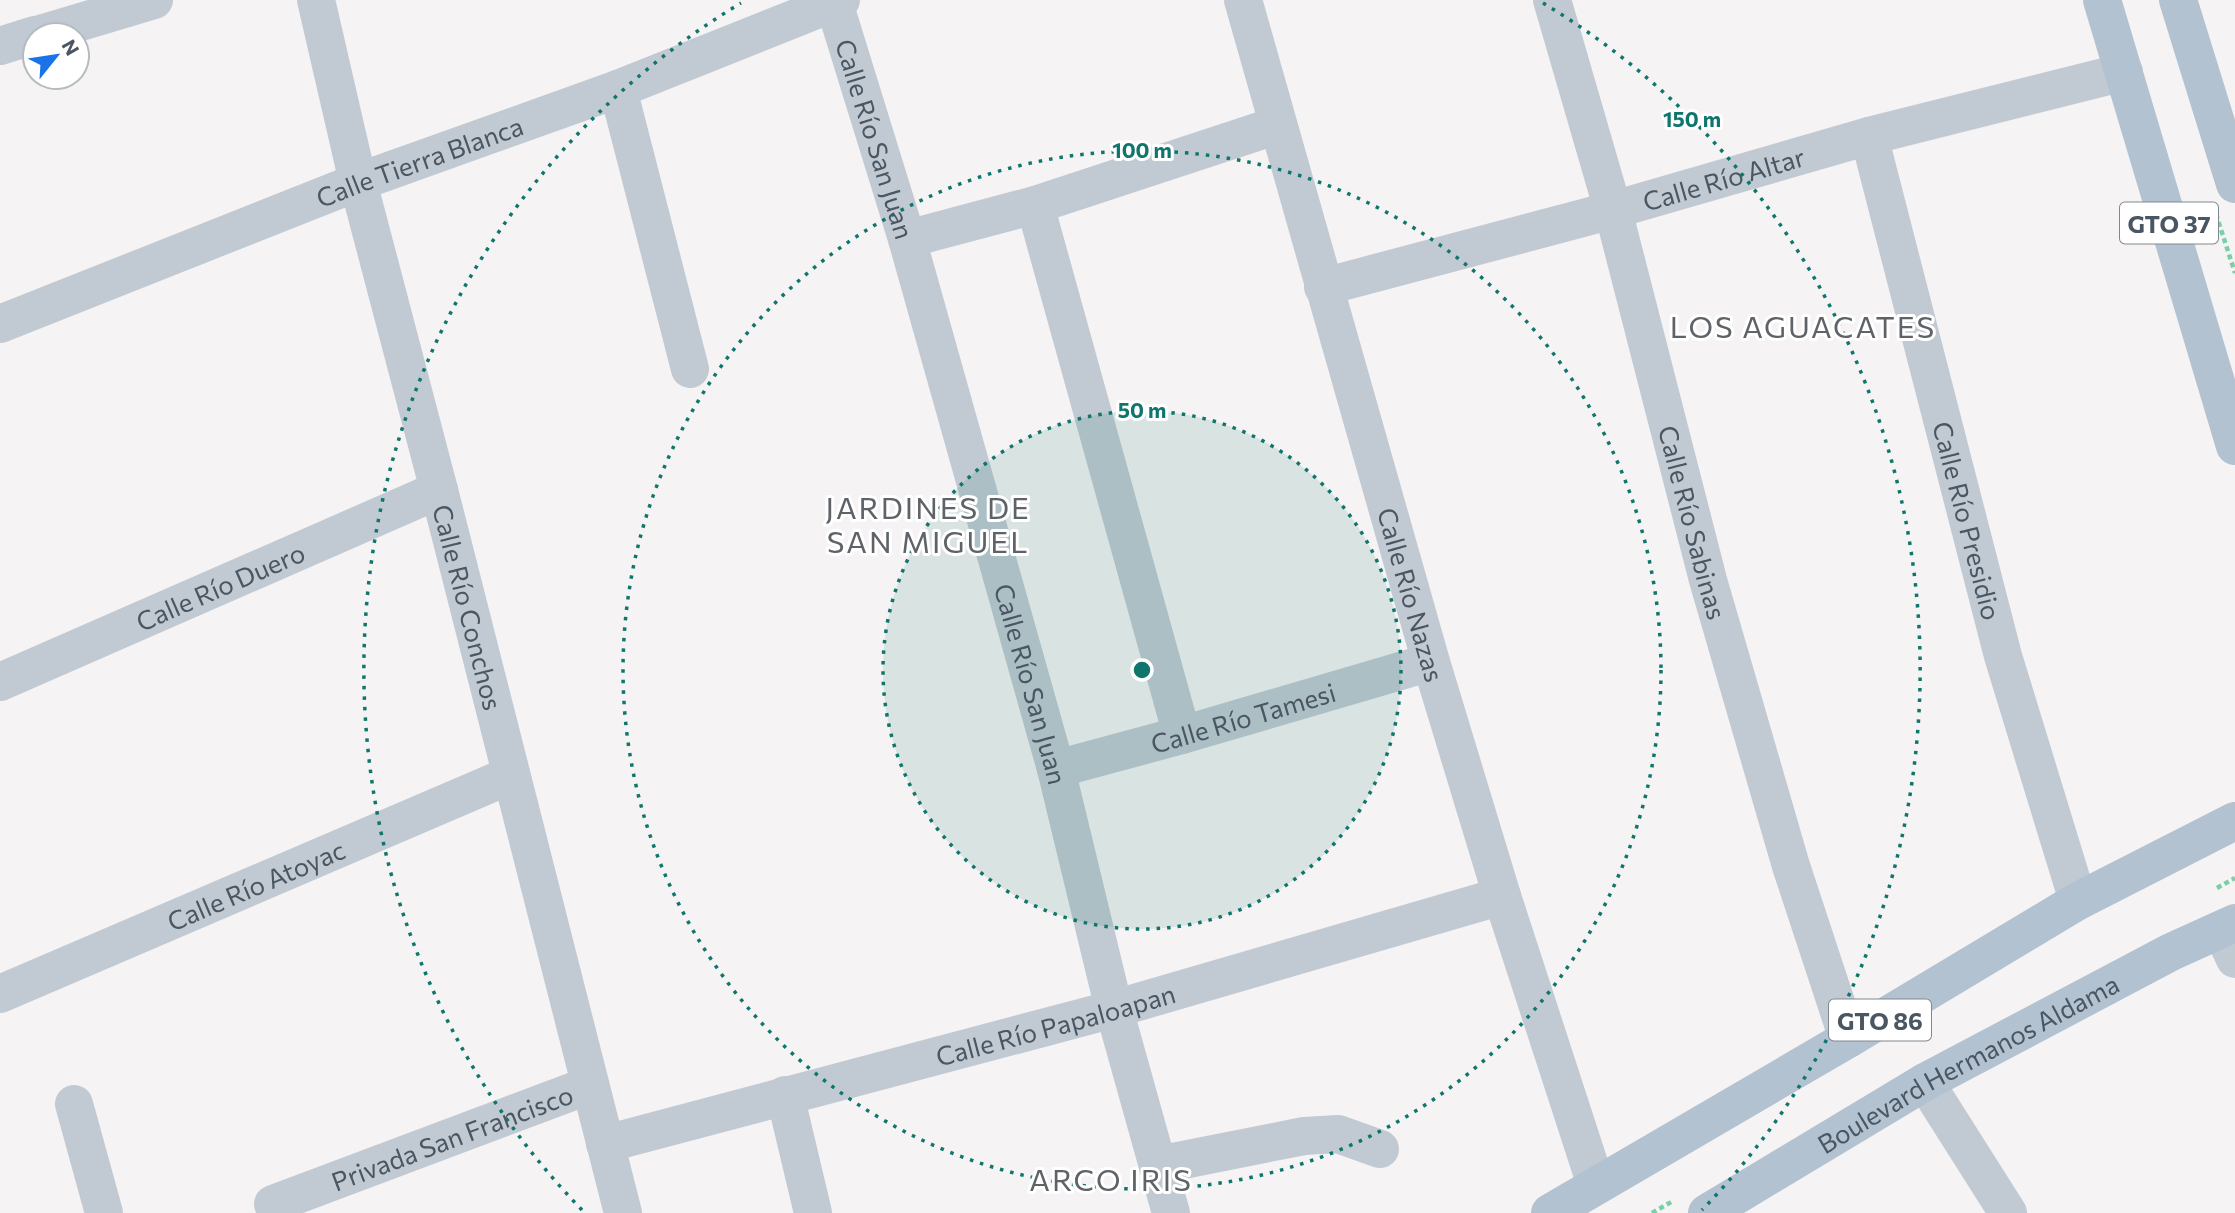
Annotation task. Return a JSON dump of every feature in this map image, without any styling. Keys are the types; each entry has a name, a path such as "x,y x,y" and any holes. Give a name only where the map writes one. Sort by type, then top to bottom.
{"main road":[{"name":"GTO 37","path":"2102,0 2235,446"},
{"name":"GTO 37","path":"2178,0 2235,184"},
{"name":"GTO 86","path":"1550,1213 2078,901 2228,820"},
{"name":"Boulevard Hermanos Aldama","path":"1707,1213 1925,1082 2171,952 2233,942"}],"street":[{"path":"83,21 153,0"},
{"name":"Calle Río Conchos","path":"316,0 358,182 623,1213"},
{"name":"Calle Río Nazas","path":"1243,0 1431,662 1502,896 1596,1185"},
{"name":"Calle Río Sabinas","path":"1552,0 1613,210 1708,580 1791,866 1848,1039"},
{"name":"Calle Tierra Blanca","path":"0,324 358,182 618,89 837,1"},
{"name":"Calle Río San Juan","path":"837,1 1056,768 1114,1009 1171,1213"},
{"path":"0,46 21,40"},
{"name":"Calle Río Altar","path":"1323,287 1613,210 1869,136 2124,72"},
{"path":"618,89 690,369"},
{"path":"907,239 1035,205 1278,125"},
{"name":"Calle Río Presidio","path":"1869,136 2003,656 2078,901"},
{"path":"1035,205 1182,735"},
{"name":"Calle Río Duero","path":"0,682 439,490"},
{"name":"Calle Río Tamesi","path":"1056,768 1182,735 1431,662"},
{"name":"Calle Río Atoyac","path":"0,994 511,775"},
{"name":"Calle Río Papaloapan","path":"605,1144 1114,1009 1502,896"},
{"path":"1925,1082 2008,1213"},
{"name":"Privada San Francisco","path":"273,1203 590,1086"},
{"path":"785,1095 813,1213"},
{"path":"74,1104 104,1213"},
{"path":"1157,1165 1304,1136 1338,1134 1380,1149"}],"district":[{"name":"LOS AGUACATES","path":"1803,325"},
{"name":"JARDINES DE SAN MIGUEL","path":"928,523"},
{"name":"ARCO IRIS","path":"1111,1178"}]}
